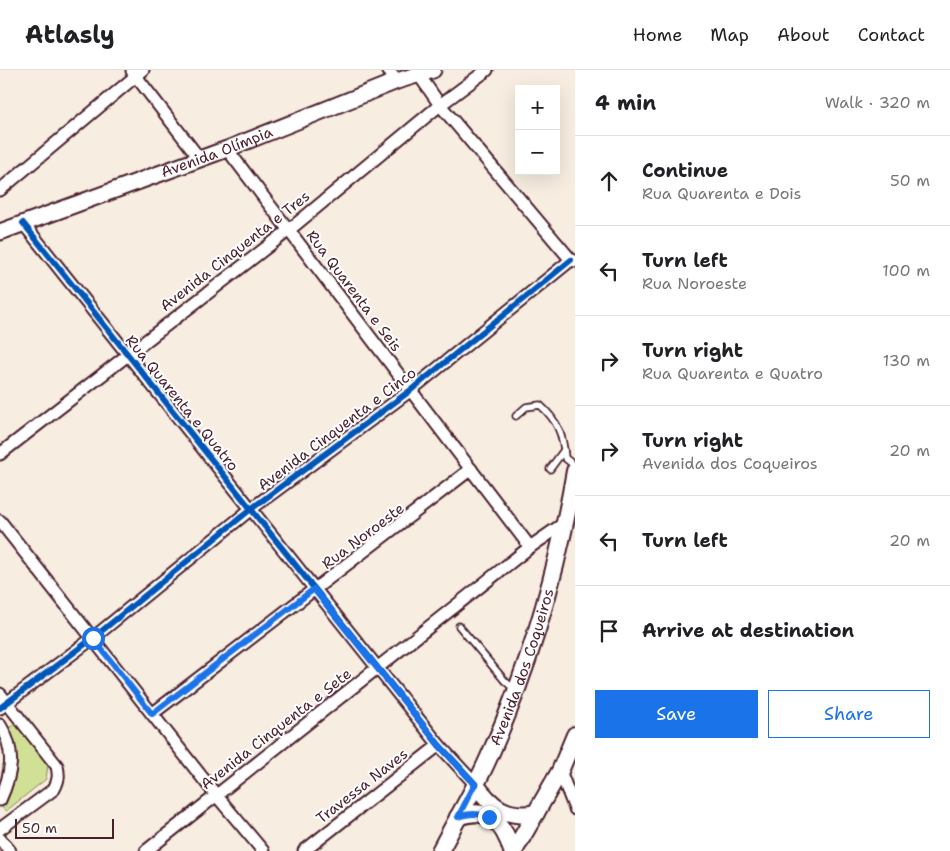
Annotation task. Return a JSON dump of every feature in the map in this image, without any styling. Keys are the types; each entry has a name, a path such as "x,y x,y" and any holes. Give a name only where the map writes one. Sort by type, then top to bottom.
{"main road":[{"name":"Avenida dos Coqueiros","path":"440,851 489,758 516,690 533,642 571,518 575,471"},
{"path":"513,851 560,771 574,741"},
{"path":"475,784 489,802 506,812 526,815 536,813"},
{"path":"458,817 468,813 489,817 498,823 504,831 513,851"}],"street":[{"name":"Avenida Cinquenta e Tres","path":"0,454 289,230 440,105 488,70"},
{"path":"0,190 136,72 200,159"},
{"path":"426,72 440,105 573,261"},
{"name":"Avenida Olímpia","path":"0,231 227,149 393,76 426,72"},
{"name":"Rua Quarenta e Seis","path":"227,149 530,547"},
{"name":"Rua Quarenta e Quatro","path":"23,224 439,745 475,784"},
{"name":"Avenida Cinquenta e Cinco","path":"2,702 93,638 252,509 411,390 573,261"},
{"name":"Rua Noroeste","path":"152,714 471,469"},
{"name":"Avenida Cinquenta e Sete","path":"146,851 530,547 571,518"},
{"path":"0,521 216,795 263,851"},
{"path":"0,829 54,789 59,774 57,766 2,702"},
{"path":"0,725 6,734 11,757 9,780 0,800"},
{"name":"Travessa Naves","path":"304,851 439,745"},
{"path":"560,771 575,809"},
{"path":"0,839 10,851"}],"lane":[{"path":"516,416 526,407 540,405 549,414 562,434 565,458 575,466"},
{"path":"550,469 564,450"},
{"path":"459,626 505,681 516,690"}],"green space":[{"path":"15,723 48,765 46,779 6,811 0,806 11,786 16,769 16,760 8,729"}],"cycle path":[{"path":"23,223 439,745 475,784"},
{"path":"0,708 93,638 251,509 411,390 571,260"}],"route":[{"path":"93,638 152,714 314,589 439,745 475,784 458,817 468,813 489,817"}]}
